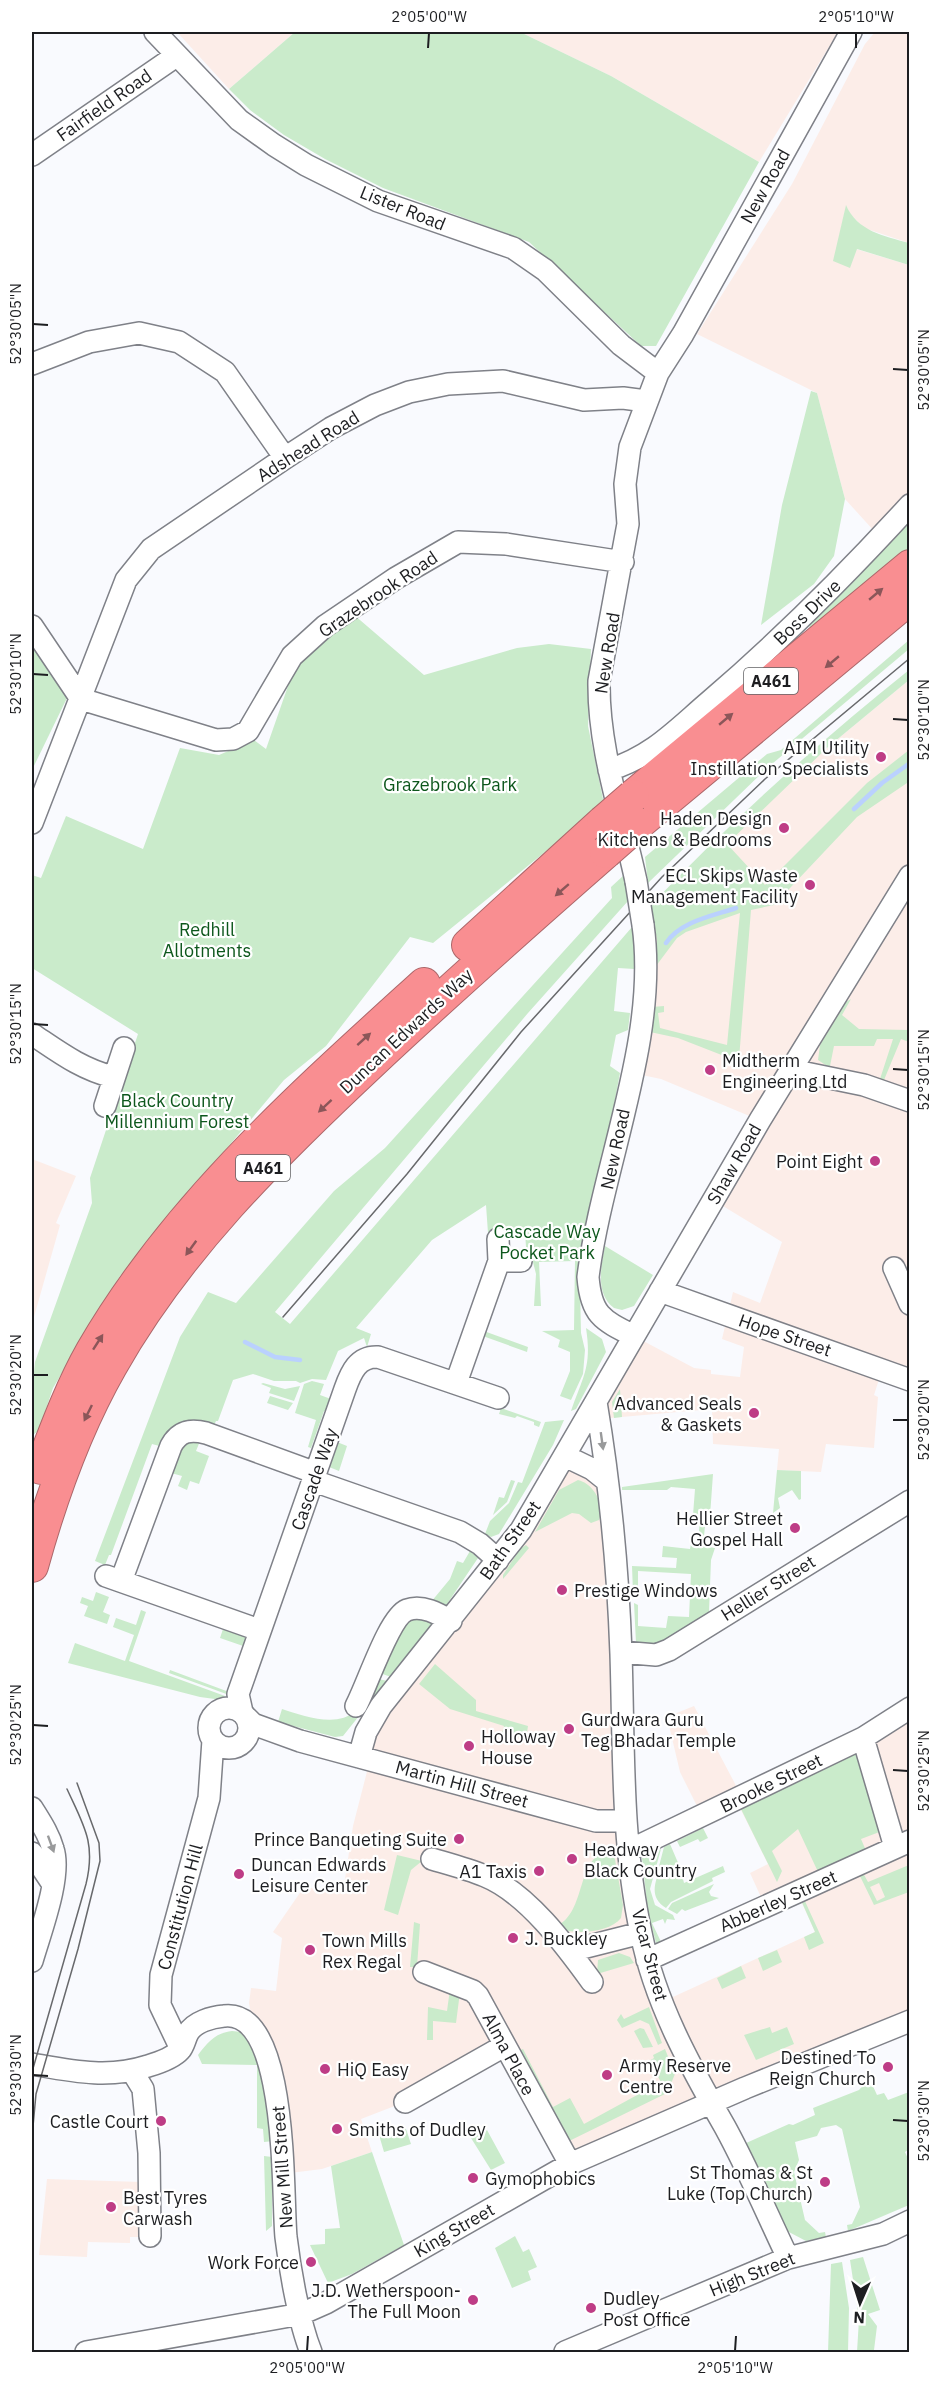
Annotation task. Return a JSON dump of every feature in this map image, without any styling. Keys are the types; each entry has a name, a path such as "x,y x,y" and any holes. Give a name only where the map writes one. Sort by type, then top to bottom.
{"highway":[{"name":"Duncan Edwards Way","path":"32,1491 63,1413 91,1352 158,1250 299,1098 635,810 909,566"},
{"name":"Duncan Edwards Way","path":"635,810 909,597"},
{"name":"Duncan Edwards Way","path":"32,1566 51,1499 111,1366 166,1281 204,1231 327,1104 473,968 604,837"}],"street":[{"name":"Lister Road","path":"155,32 239,120 306,165 378,201 513,248 530,258 589,311 621,345 658,373"},
{"name":"New Road","path":"634,1336 613,1325 596,1312 588,1277 637,1045 645,977 646,947 636,881 600,723 599,681 623,562 628,524 626,466 646,401 658,373 683,334 851,32"},
{"name":"Fairfield Road","path":"32,155 176,56"},
{"path":"32,364 89,342 139,333 179,342 225,372 285,458"},
{"name":"Adshead Road","path":"32,823 126,580 151,549 331,428 375,405 409,392 448,384 503,381 584,400 623,398 646,401"},
{"name":"Boss Drive","path":"609,770 646,756 753,664 864,556 909,505"},
{"name":"Grazebrook Road","path":"81,699 216,740 233,739 248,731 292,656 325,626 396,578 458,542 506,544 623,562"},
{"path":"32,626 81,699"},
{"name":"Shaw Road","path":"565,1456 791,1070 909,876"},
{"path":"32,1034 70,1061 91,1072 113,1077"},
{"path":"105,1106 124,1048"},
{"path":"791,1070 864,1084 909,1101"},
{"path":"456,1383 500,1261 498,1239"},
{"path":"500,1261 521,1261"},
{"path":"894,1268 909,1304"},
{"name":"Hope Street","path":"660,1291 909,1380"},
{"name":"Cascade Way","path":"238,1708 259,1630 345,1389 357,1364 371,1356 378,1357 498,1398"},
{"name":"Vicar Street","path":"596,1402 614,1534 621,1652 625,1821 647,1960 679,2042 742,2162 788,2258"},
{"path":"259,1630 114,1579 175,1437 185,1432 206,1433 460,1532 480,1544 498,1560"},
{"path":"565,1456 592,1469 607,1481"},
{"name":"Bath Street","path":"359,1757 366,1732 381,1706 451,1621 521,1530 565,1456"},
{"name":"Hellier Street","path":"621,1652 656,1655 669,1650 909,1501"},
{"path":"356,1706 397,1617 406,1610 415,1608 440,1614 451,1621"},
{"path":"213,1740 209,1731 210,1720 215,1713 238,1708 249,1731 240,1744"},
{"name":"Martin Hill Street","path":"238,1708 253,1724 300,1741 596,1821 625,1821"},
{"name":"Brooke Street","path":"628,1851 863,1738 909,1708"},
{"path":"863,1738 902,1844"},
{"name":"Martin Hill Street","path":"213,1740 226,1748 240,1744 300,1741"},
{"name":"Constitution Hill","path":"181,2049 160,2005 161,1975 208,1798 213,1740"},
{"name":"Constitution Hill","path":"208,1798 226,1761 240,1744"},
{"path":"32,1808 54,1850 56,1868 50,1902 32,1961"},
{"name":"Abberley Street","path":"647,1960 902,1844"},
{"path":"32,1853 52,1883"},
{"path":"432,1858 486,1876 515,1893 570,1951 592,1982"},
{"path":"570,1951 641,1933"},
{"name":"Alma Place","path":"424,1972 473,1990 570,2164"},
{"name":"New Mill Street","path":"181,2049 189,2031 214,2018 227,2015 239,2018 250,2025 263,2043 277,2093 286,2240 311,2352"},
{"name":"King Street","path":"86,2352 301,2314 326,2303 570,2164 909,2021"},
{"path":"405,2102 504,2046"},
{"path":"32,2064 98,2075 132,2072 160,2063 181,2049"},
{"path":"132,2072 143,2089 148,2153 150,2236"},
{"name":"High Street","path":"565,2352 788,2258 883,2234 909,2221"}],"shaded area":[{"path":"177,32 295,32 229,89"},
{"path":"520,32 838,32 759,162 611,76"},
{"path":"875,32 909,32 909,243 864,228 851,215 846,206 834,261 850,267 856,249 909,265 909,519 885,543 845,499 817,393 697,334 792,184 865,44"},
{"path":"909,680 909,1380 882,1370 874,1395 878,1397 874,1448 826,1444 821,1472 777,1470 779,1449 713,1444 712,1409 599,1419 634,1336 694,1368 711,1370 711,1374 740,1377 744,1347 722,1339 733,1292 760,1303 782,1242 713,1200 759,1120 661,1079 632,1073 641,912 651,909 828,747"},
{"path":"32,1159 76,1176 56,1223 60,1225 32,1324"},
{"path":"565,1456 607,1481 625,1821 662,2002 815,1932 797,1892 765,1906 750,1873 768,1864 736,1800 702,1816 680,1772 667,1717 694,1706 742,1797 909,1708 909,2021 570,2164 504,2046 405,2102 361,2119 372,2152 322,2169 282,2174 249,2003 251,1988 276,1991 282,1938 273,1932 306,1884 316,1891 343,1892 353,1826 370,1760 366,1732"},
{"path":"47,2179 141,2182 141,2237 130,2237 130,2243 88,2242 87,2257 39,2255"}],"green space":[{"path":"295,32 520,32 611,76 759,162 656,346 641,346 529,242 383,188 325,159 284,135 250,110 229,89"},
{"path":"846,205 851,214 864,227 881,235 909,243 909,265 857,249 850,268 833,261"},
{"path":"811,391 817,393 845,499 834,556 814,584 761,625 782,505"},
{"path":"909,520 909,553 815,632 804,621"},
{"path":"353,614 424,675 517,648 549,644 591,649 588,726 604,804 433,943 410,937 326,1046 284,1080 120,1276 53,1388 39,1430 32,1436 35,1362 92,1203 90,1178 138,1034 32,968 32,875 41,878 66,816 143,849 180,748 219,755 254,740 266,749 295,666"},
{"path":"909,640 909,649 766,769 648,883 645,857 767,754 781,750"},
{"path":"32,641 68,696 32,770"},
{"path":"909,670 909,680 828,747 727,844 765,885 867,783 909,750 909,780 907,783 857,817 774,905 751,910 739,1059 755,1068 678,1038 650,1032 652,1007 664,1006 664,1012 658,1013 660,1028 727,1045 740,913 686,932 677,938 656,966 657,940 651,905 776,783"},
{"name":"Cascade Way Pocket Park","path":"624,875 628,901 528,1013 275,1312 290,1324 632,927 636,953 634,969 618,968 614,1011 630,1013 628,1030 616,1035 610,1066 620,1073 580,1286 581,1333 585,1350 583,1374 571,1400 560,1396 570,1371 570,1352 558,1347 560,1340 542,1331 574,1330 575,1261 539,1262 541,1306 534,1306 536,1274 533,1262 527,1262 525,1232 488,1233 486,1205 432,1240 356,1328 371,1334 367,1347 364,1338 338,1351 326,1380 312,1379 300,1383 274,1381 253,1374 233,1380 218,1421 213,1427 163,1447 152,1444 111,1555 105,1565 95,1561 180,1337 208,1292 236,1303 334,1191 385,1148 612,898 611,887"},
{"path":"851,999 842,1015 859,1029 909,1030 909,1042 901,1039 884,1080 880,1079 893,1039 877,1039 874,1046 834,1046 830,1066 840,1070 833,1070 818,1060 820,1045 846,1002"},
{"path":"605,1246 653,1275 634,1306 622,1310 614,1308 604,1295 601,1280"},
{"path":"586,1328 602,1339 606,1352 576,1409 571,1411 587,1362"},
{"path":"481,1330 528,1347 527,1352 480,1335"},
{"path":"312,1381 324,1384 320,1395 331,1399 327,1411 324,1411 311,1448 308,1447 316,1420 295,1413 304,1384"},
{"path":"261,1384 285,1389 300,1386 294,1401 269,1393 271,1388"},
{"path":"620,1389 622,1417 614,1418 612,1402"},
{"path":"270,1396 293,1403 288,1410 267,1403"},
{"path":"501,1408 541,1422 539,1427 534,1425 534,1422 517,1416 515,1418 499,1414"},
{"path":"564,1420 553,1445 499,1534 491,1537 485,1534 490,1521 509,1503 518,1482 522,1483 545,1422"},
{"path":"186,1441 200,1441 196,1451 209,1456 199,1484 190,1481 187,1490 178,1486 182,1476 171,1473 179,1448"},
{"path":"337,1442 347,1446 339,1471 329,1467"},
{"path":"777,1470 801,1471 801,1499 799,1500 792,1490 778,1498 780,1508 773,1513"},
{"path":"713,1474 710,1516 706,1516 703,1546 715,1548 711,1560 709,1612 658,1644 636,1643 634,1603 638,1605 638,1626 666,1628 668,1616 689,1617 691,1574 638,1571 638,1591 633,1593 632,1566 676,1568 677,1558 662,1557 663,1546 690,1549 691,1544 698,1545 700,1516 693,1515 695,1489 671,1487 667,1490 622,1490 622,1487"},
{"path":"511,1480 515,1481 507,1502 493,1515 499,1497 504,1498"},
{"path":"578,1480 584,1482 597,1495 600,1508 599,1520 591,1523 579,1514 572,1513 535,1532 559,1490"},
{"path":"526,1545 529,1548 503,1579 503,1575 520,1549"},
{"path":"470,1551 478,1558 445,1607 431,1602 450,1579 457,1561 463,1563"},
{"path":"96,1592 109,1597 103,1612 110,1615 107,1624 84,1616 88,1606 80,1603 82,1597 93,1601"},
{"path":"141,1610 146,1612 129,1661 225,1696 222,1700 200,1697 68,1663 75,1643 125,1661 134,1635 113,1627 116,1618 136,1625"},
{"path":"402,1618 437,1620 391,1677 377,1672"},
{"path":"224,1626 242,1633 247,1640 246,1647 220,1638"},
{"path":"435,1664 476,1700 476,1711 528,1726 526,1739 502,1733 504,1726 450,1709 419,1684"},
{"path":"170,1670 229,1692 229,1695 169,1673"},
{"path":"375,1678 387,1681 343,1736 335,1737 278,1722 282,1709 320,1719 330,1720 348,1716 361,1704"},
{"path":"859,1749 882,1831 861,1839 867,1853 819,1874 798,1829 772,1851 782,1871 777,1882 741,1809"},
{"path":"703,1828 708,1838 700,1842 698,1839 680,1847 677,1841"},
{"path":"670,1844 679,1865 657,1874 664,1847"},
{"path":"613,1848 623,1905 621,1918 608,1927 590,1932 562,1930 555,1927 566,1920 573,1909 592,1862 600,1853"},
{"path":"661,1849 650,1889 655,1905 673,1915 675,1920 667,1919 665,1924 663,1919 652,1923 663,1946 656,1943 648,1912 642,1858"},
{"path":"397,1855 422,1861 411,1870 398,1915 384,1910"},
{"path":"909,1865 909,1892 874,1905 858,1872 862,1871 868,1882","holes":["879,1883 885,1897 877,1901 870,1887"]},
{"path":"723,1866 725,1872 712,1878 713,1881 671,1902 666,1908 656,1898 657,1877 680,1867 684,1883"},
{"path":"714,1884 709,1892 711,1896 719,1898 685,1911 682,1909 677,1914 668,1909 672,1903"},
{"path":"800,1898 804,1899 824,1943 809,1950 804,1937 815,1932"},
{"path":"414,1922 420,1924 417,1967 410,1967"},
{"path":"777,1950 782,1962 763,1971 758,1958"},
{"path":"619,1953 630,1957 634,1963 597,1974 598,1960"},
{"path":"741,1966 746,1978 722,1989 717,1978"},
{"path":"450,1989 460,1992 456,2023 433,2021 433,2040 427,2040 428,2007 447,2011"},
{"path":"649,2007 662,2043 658,2045 649,2024 640,2020 622,2028 617,2020 621,2014 624,2019"},
{"path":"770,2027 772,2033 787,2027 794,2044 756,2060 744,2035"},
{"path":"644,2029 653,2047 643,2048 634,2031"},
{"path":"232,2031 242,2032 258,2049 274,2141 264,2142 263,2129 257,2128 257,2065 202,2064 198,2055 212,2039"},
{"path":"523,2049 553,2107 570,2098 584,2124 661,2082 649,2061 654,2058 653,2055 665,2049 675,2074 667,2093 563,2144 518,2051"},
{"path":"866,2071 877,2095 884,2093 888,2100 909,2092 909,2149 905,2152 909,2161 909,2205 848,2231 847,2225 852,2224 860,2207 842,2129 836,2125 821,2128 817,2136 795,2142 799,2160 794,2172 805,2220 819,2233 825,2232 826,2237 806,2241 787,2231 744,2144 815,2115 813,2108 859,2090 867,2081"},
{"path":"405,2126 411,2144 384,2152 379,2135"},
{"path":"487,2130 505,2163 491,2170 471,2138"},
{"path":"372,2152 404,2245 352,2274 328,2283 310,2245 325,2244 325,2229 340,2228 331,2166"},
{"path":"264,2156 272,2157 272,2226 266,2231"},
{"path":"515,2236 523,2252 529,2249 537,2267 528,2271 531,2280 512,2288 495,2248"},
{"path":"863,2257 880,2310 868,2314 877,2326 874,2350 876,2352 857,2352 859,2319 850,2260"},
{"path":"842,2262 849,2308 848,2352 828,2352 831,2264"}],"waterway":[{"path":"854,809 882,783 910,763"},
{"path":"666,943 680,929 689,924 736,908"},
{"path":"245,1342 275,1357 300,1360"}],"tram line":[{"path":"283,1317 407,1174 521,1032 662,877 765,779 910,658"},
{"path":"32,2137 36,2094 78,1949 100,1861 99,1843 77,1783"},
{"path":"32,2072 89,1870 87,1835 67,1789"}],"place":[{"name":"AIM Utility Instillation Specialists","path":"881,757"},
{"name":"Haden Design Kitchens & Bedrooms","path":"784,828"},
{"name":"ECL Skips Waste Management Facility","path":"810,885"},
{"name":"Midtherm Engineering Ltd","path":"710,1070"},
{"name":"Point Eight","path":"875,1161"},
{"name":"Advanced Seals & Gaskets","path":"754,1413"},
{"name":"Hellier Street Gospel Hall","path":"795,1528"},
{"name":"Prestige Windows","path":"562,1590"},
{"name":"Gurdwara Guru Teg Bhadar Temple","path":"569,1729"},
{"name":"Holloway House","path":"469,1746"},
{"name":"Prince Banqueting Suite","path":"459,1839"},
{"name":"Headway Black Country","path":"572,1859"},
{"name":"A1 Taxis","path":"539,1871"},
{"name":"Duncan Edwards Leisure Center","path":"239,1874"},
{"name":"J. Buckley","path":"513,1938"},
{"name":"Town Mills Rex Regal","path":"310,1950"},
{"name":"Destined To Reign Church","path":"888,2067"},
{"name":"HiQ Easy","path":"325,2069"},
{"name":"Army Reserve Centre","path":"607,2075"},
{"name":"Castle Court","path":"161,2121"},
{"name":"Smiths of Dudley","path":"337,2129"},
{"name":"Gymophobics","path":"473,2178"},
{"name":"St Thomas & St Luke (Top Church)","path":"825,2182"},
{"name":"Best Tyres Carwash","path":"111,2207"},
{"name":"Work Force","path":"311,2262"},
{"name":"J.D. Wetherspoon- The Full Moon","path":"473,2300"},
{"name":"Dudley Post Office","path":"591,2308"}],"park label":[{"name":"Grazebrook Park","path":"450,784"},
{"name":"Redhill Allotments","path":"207,939"},
{"name":"Black Country Millennium Forest","path":"177,1110"}]}
